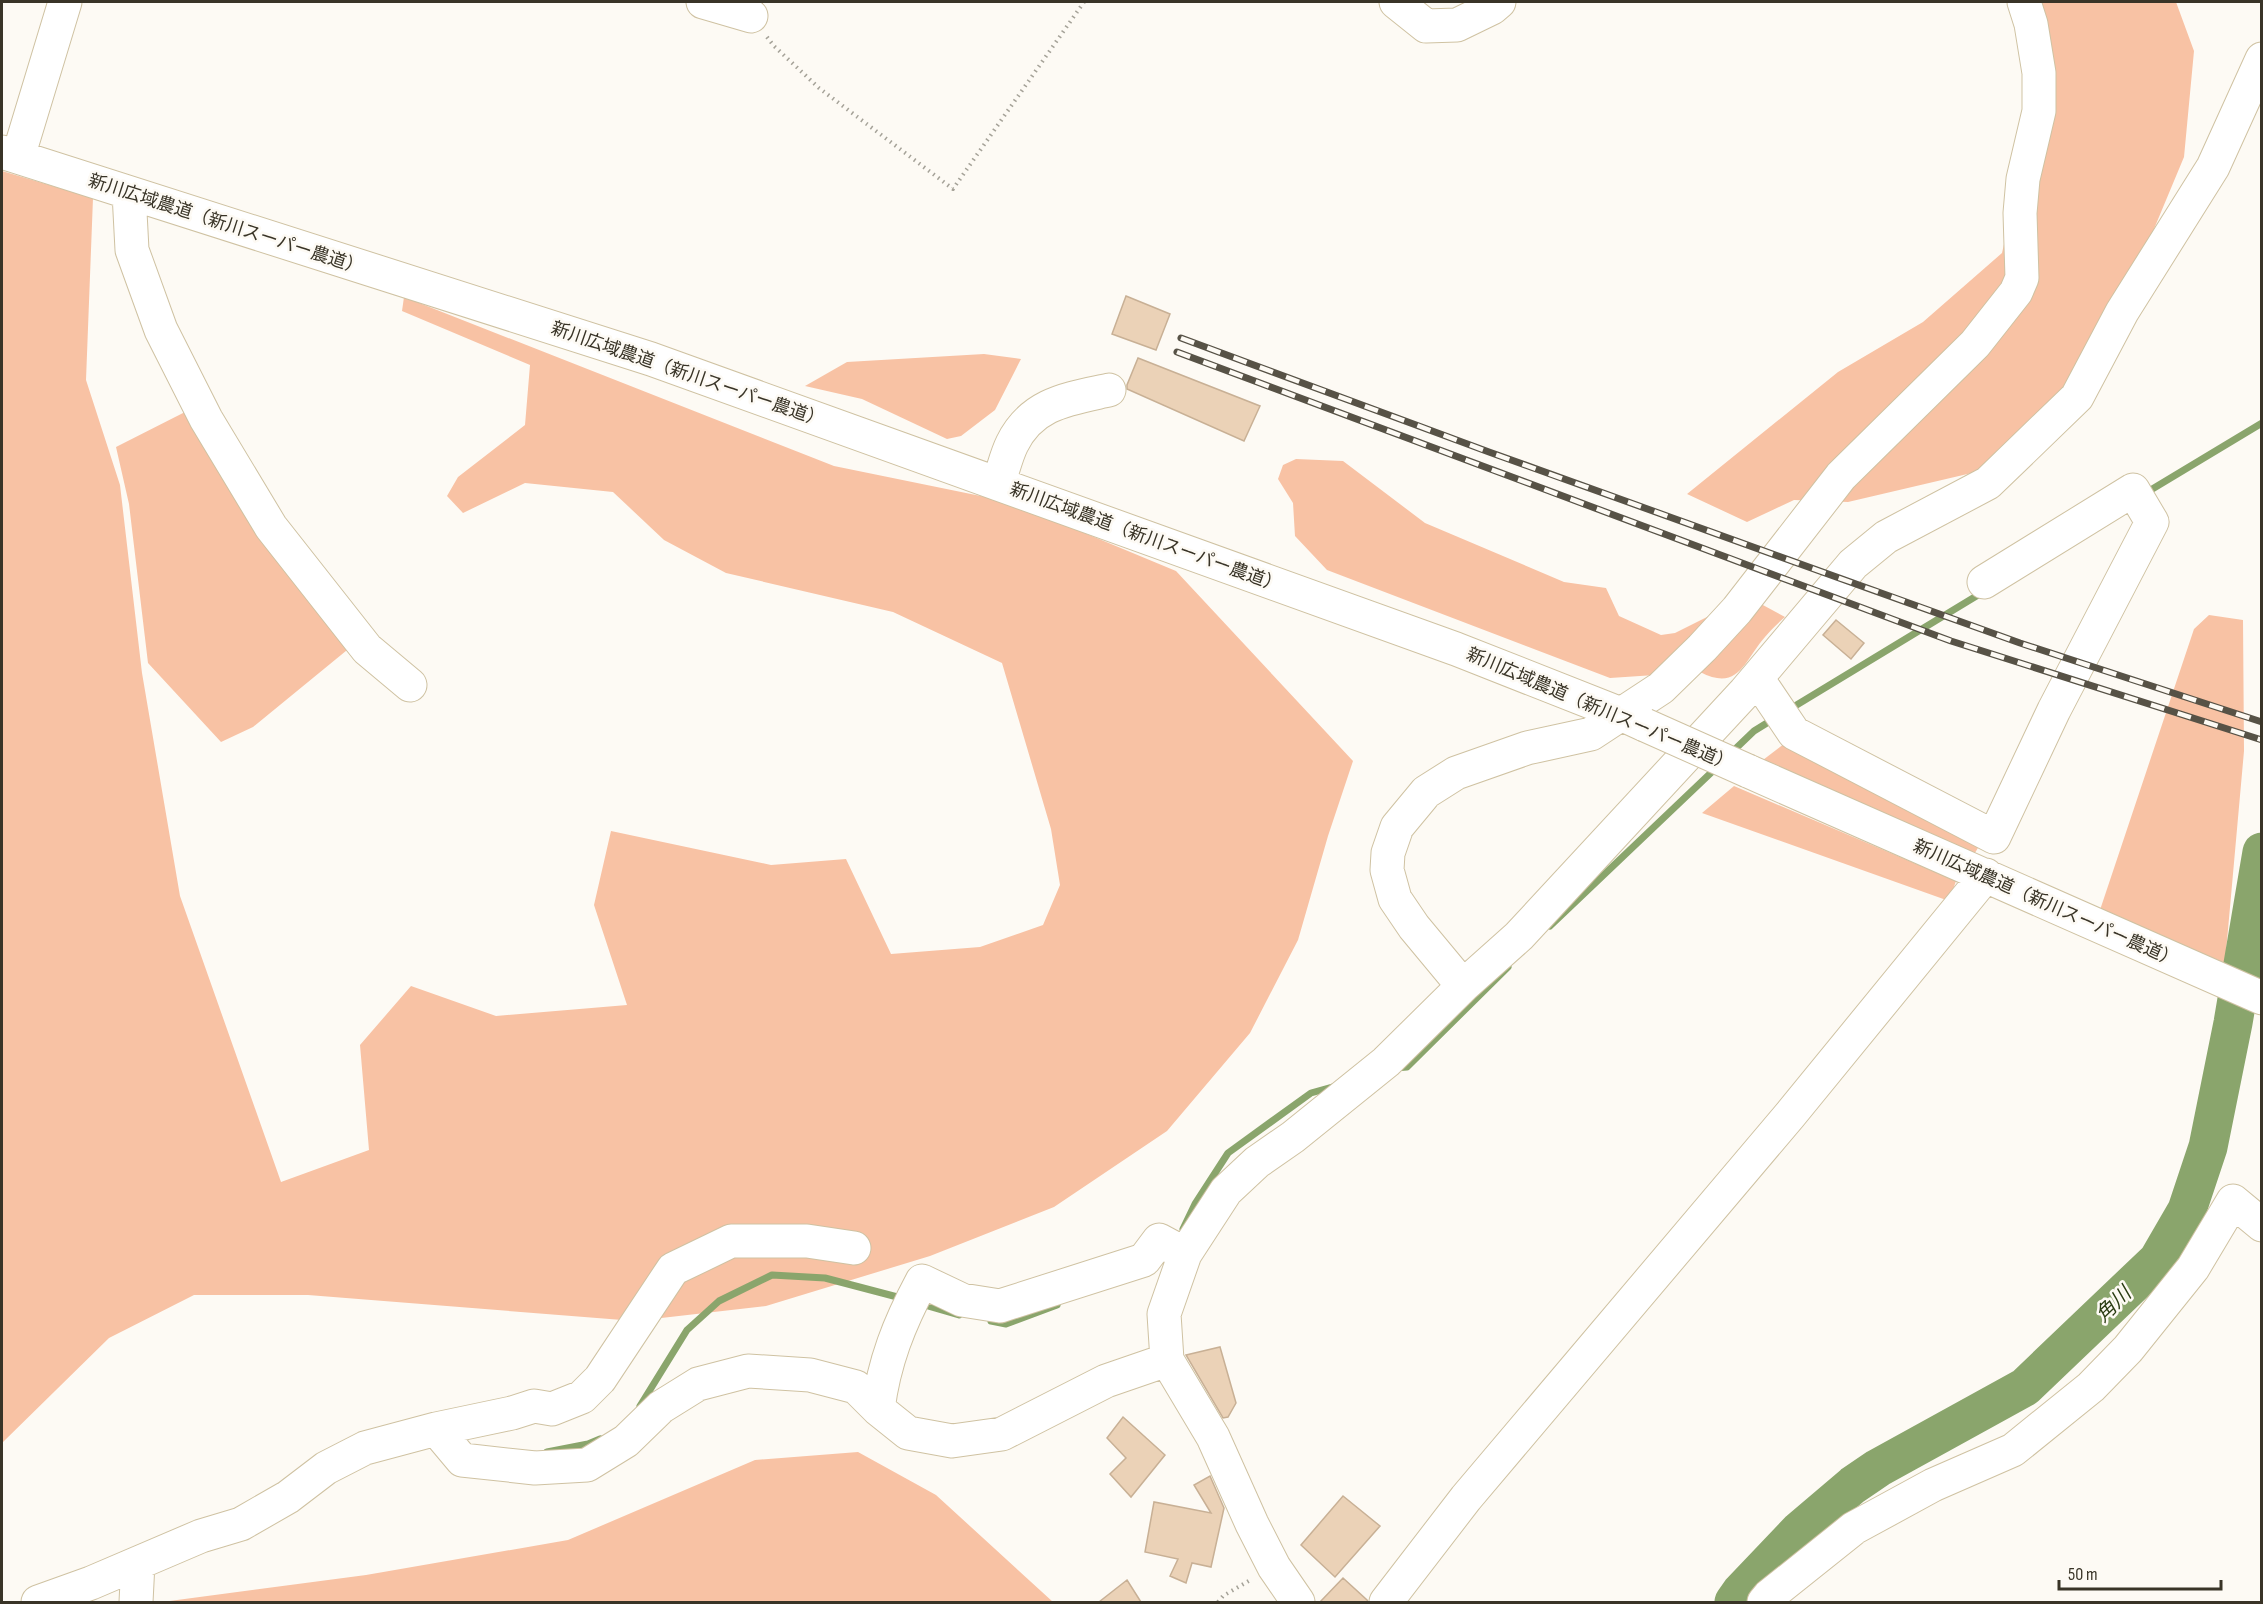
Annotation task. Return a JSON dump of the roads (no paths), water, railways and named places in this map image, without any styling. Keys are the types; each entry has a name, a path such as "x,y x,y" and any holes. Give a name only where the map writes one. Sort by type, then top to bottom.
{"street":[{"path":"10,155 65,2"},
{"path":"703,2 751,16"},
{"path":"1396,2 1426,26 1457,25 1492,8 1499,2"},
{"path":"1463,986 1414,927 1395,899 1387,870 1389,853 1397,827 1425,792 1456,773 1527,748 1591,734 1633,719 1737,610 1841,476 1975,344 2016,292 2022,278 2020,213 2023,179 2039,111 2039,73 2031,24 2024,2"},
{"path":"1298,1602 1274,1567 1213,1437 1167,1360 1164,1314 1176,1250 1226,1191 1257,1162 1293,1137 1386,1062 1463,986 1773,702 1852,564 1886,537 1988,483 2077,397 2122,312 2213,166 2262,59"},
{"name":"新川広域農道（新川スーパー農道）","path":"10,155 651,358 1456,649 1633,719 2262,998"},
{"path":"129,193 132,250 161,330 206,419 271,527 367,649 410,685"},
{"path":"998,484 1012,443 1035,413 1061,400 1109,390"},
{"path":"1773,702 1794,733 1994,837 2054,710 2152,522 2139,500 1984,582"},
{"path":"1386,1602 1466,1498 1790,1115 1986,875"},
{"path":"1764,1602 1854,1528 1933,1485 2013,1449 2091,1387 2128,1349 2193,1268 2233,1201 2262,1225"},
{"path":"878,1409 882,1377 921,1281 962,1300 1000,1306 1144,1260 1159,1240 1176,1250"},
{"path":"39,1602 201,1536 241,1524 288,1497 326,1468 365,1448 534,1406 552,1409 582,1397 600,1379 673,1269 731,1241 807,1241 854,1248"},
{"path":"436,1429 462,1460 535,1468 587,1466 626,1441 661,1407 698,1384 748,1371 810,1376 856,1387 878,1409 908,1433 952,1441 1002,1434 1106,1381 1167,1360"},
{"path":"136,1602 138,1563"}],"waterway":[{"path":"2144,494 2262,423"},
{"path":"1790,709 1983,592"},
{"path":"1730,754 1754,731 1775,718"},
{"path":"1550,926 1716,768"},
{"name":"角川","path":"1734,1602 1800,1530 1853,1485 1878,1468 2025,1387 2158,1260 2187,1210 2208,1147 2233,1023 2262,852"},
{"path":"1395,1068 1407,1067 1508,967"},
{"path":"1183,1229 1195,1204 1228,1153 1311,1093 1336,1086"},
{"path":"640,1406 687,1330 719,1301 772,1275 825,1278 905,1299"},
{"path":"921,1304 959,1315"},
{"path":"991,1321 1006,1324 1057,1305"},
{"path":"547,1452 588,1444 600,1439"}],"railway":[{"path":"1181,338 1489,452 2020,643 2262,722"},
{"path":"1177,352 1951,641 2262,740"}]}
